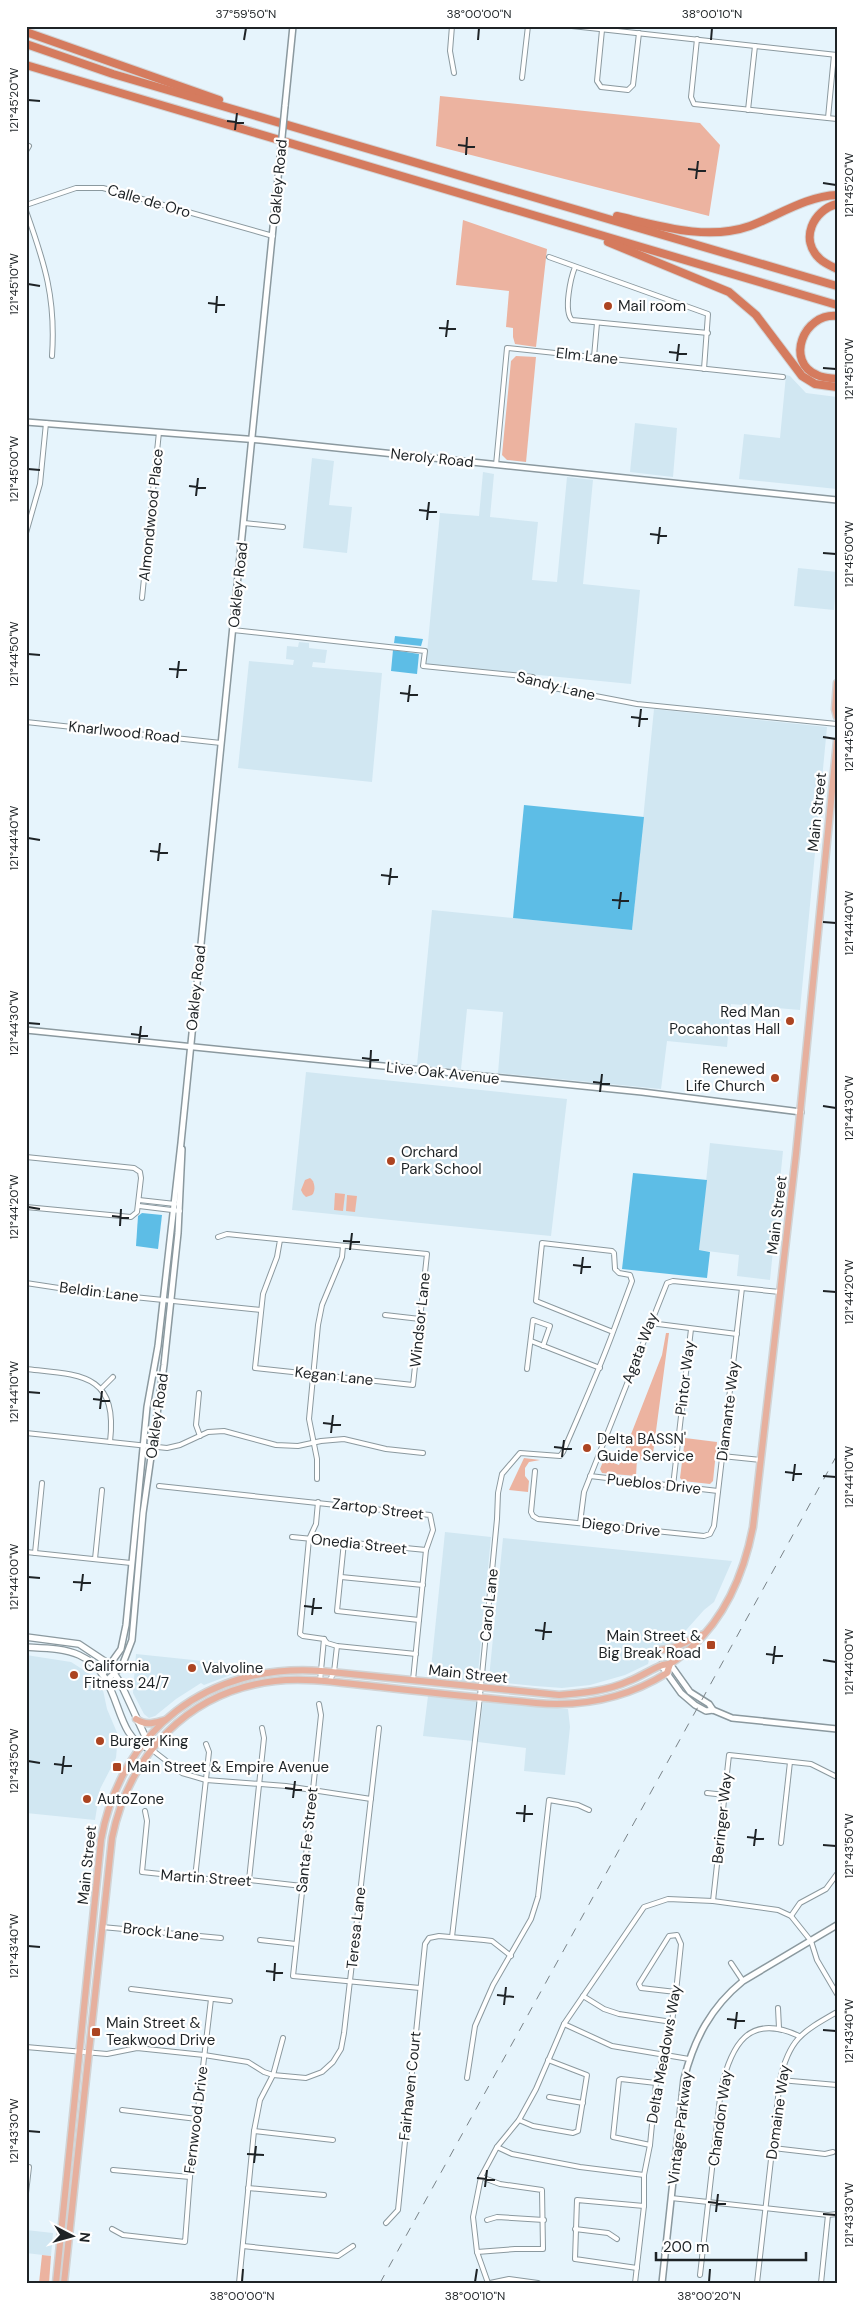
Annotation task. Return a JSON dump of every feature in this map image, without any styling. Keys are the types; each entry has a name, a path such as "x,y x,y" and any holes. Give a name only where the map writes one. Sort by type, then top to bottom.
{"highway":[{"path":"26,32 268,118"},
{"path":"26,44 79,63 202,100 837,286"},
{"path":"26,66 837,305"},
{"path":"506,188 535,192 604,214 648,224 708,233 742,228 820,198 837,195"},
{"path":"837,204 819,213 814,219 810,234 815,254 820,260 837,269"},
{"path":"567,225 729,292 756,315 802,376 815,384 837,387"},
{"path":"837,316 825,316 813,322 805,333 800,346 803,360 812,372 824,377 837,379"}],"main road":[{"path":"837,683 835,709 837,717"},
{"name":"Main Street","path":"56,2283 105,1818 120,1779 140,1745 167,1719 206,1692 242,1678 283,1670 334,1672 559,1695 581,1694 628,1682 661,1665 670,1664 705,1634 732,1594 742,1571 753,1528 801,1112 837,741"},
{"path":"660,1650 674,1648 684,1641 705,1634"},
{"path":"26,1637 79,1644 96,1653 115,1673 151,1749"},
{"path":"26,1647 70,1652 79,1655 97,1667 107,1680 119,1713 127,1728 140,1745 151,1749"},
{"path":"667,1673 670,1664"},
{"name":"Main Street","path":"64,2283 112,1838 117,1814 134,1774 151,1749 182,1719 222,1696 257,1684 274,1681 320,1681 556,1705 589,1703 632,1691 667,1673"},
{"path":"136,1719 144,1724 167,1719"}],"street":[{"name":"Oakley Road","path":"103,1674 117,1657 124,1638 144,1446 163,1300 172,1207 181,1143 253,440 293,26"},
{"path":"452,26 450,51 454,72"},
{"path":"522,78 528,26"},
{"path":"572,26 835,55 828,118"},
{"path":"602,30 597,81 601,87 628,90 633,84 639,33"},
{"path":"698,40 692,101 694,104 837,119"},
{"path":"748,110 755,46"},
{"path":"26,151 29,146"},
{"name":"Calle de Oro","path":"26,205 76,188 103,188 272,236"},
{"path":"26,211 50,284 54,319 52,356"},
{"path":"549,257 705,312 709,318 704,368"},
{"path":"575,267 571,276 568,317 572,320 708,334"},
{"path":"594,357 597,323"},
{"name":"Elm Lane","path":"496,465 507,348 783,376"},
{"name":"Neroly Road","path":"26,422 253,440 837,500"},
{"path":"26,533 40,484 46,424"},
{"name":"Almondwood Place","path":"142,598 159,432"},
{"path":"244,523 284,528"},
{"name":"Sandy Lane","path":"233,630 425,650 423,666 533,677 538,684 637,704 837,724"},
{"name":"Knarlwood Road","path":"26,722 221,743"},
{"name":"Live Oak Avenue","path":"26,1030 642,1092 801,1112"},
{"name":"Oakley Road","path":"107,1680 115,1673 126,1657 132,1640 143,1514 171,1300 180,1208 181,1143"},
{"path":"26,1157 134,1168 141,1175 139,1206 137,1212 131,1218 26,1208"},
{"path":"139,1200 180,1208"},
{"path":"154,1202 154,1208"},
{"path":"139,1206 154,1208 172,1207"},
{"path":"218,1237 227,1234 343,1246 342,1256 322,1304 313,1374 309,1419 317,1459 317,1479"},
{"path":"261,1310 263,1294 277,1257 280,1240"},
{"name":"Carol Lane","path":"452,1938 480,1698 498,1493 502,1474 520,1453 560,1456 600,1368 632,1280 630,1275 619,1273 615,1269 614,1253 612,1251 542,1243 536,1301 613,1332"},
{"name":"Windsor Lane","path":"343,1246 427,1254 413,1385"},
{"name":"Agata Way","path":"580,1523 584,1492 664,1288 669,1282 781,1292"},
{"name":"Beldin Lane","path":"26,1284 261,1310"},
{"name":"Diamante Way","path":"710,1534 714,1526 742,1288"},
{"name":"Kegan Lane","path":"261,1310 255,1368 413,1385"},
{"path":"385,1315 420,1319"},
{"path":"527,1369 533,1320 550,1326 543,1346"},
{"path":"650,1323 737,1334"},
{"name":"Pintor Way","path":"673,1486 691,1329"},
{"path":"531,1341 600,1368"},
{"path":"26,1369 81,1376 101,1389 111,1408 110,1442"},
{"path":"101,1389 113,1378"},
{"path":"199,1393 196,1425 200,1436"},
{"path":"26,1433 144,1446 173,1447 200,1436 224,1431 276,1446 298,1446 313,1442 344,1440 386,1449 423,1453"},
{"path":"722,1456 761,1460"},
{"name":"Diego Drive","path":"535,1471 531,1507 533,1516 538,1519 704,1536 710,1534"},
{"name":"Pueblos Drive","path":"590,1476 718,1491"},
{"path":"35,1553 42,1483"},
{"name":"Zartop Street","path":"159,1486 427,1513 430,1515 433,1530 426,1550 413,1681"},
{"path":"95,1559 102,1490"},
{"path":"318,1502 316,1524 310,1538 300,1634 302,1636 324,1639 327,1643 337,1646 416,1654"},
{"name":"Onedia Street","path":"292,1537 426,1550"},
{"path":"344,1542 337,1611 419,1620"},
{"path":"26,1552 131,1563"},
{"path":"341,1577 423,1585"},
{"path":"320,1681 324,1639"},
{"path":"329,1682 334,1672 337,1646"},
{"path":"670,1664 690,1692 709,1704 712,1710"},
{"path":"661,1665 688,1700 706,1711 712,1710 732,1718 837,1729"},
{"name":"Santa Fe Street","path":"319,1704 321,1715 293,1976 350,1981"},
{"path":"249,1880 264,1738 262,1728"},
{"name":"Teresa Lane","path":"273,2075 306,2078 322,2072 333,2062 341,2049 379,1728"},
{"path":"195,1878 209,1752 206,1744"},
{"path":"151,1749 182,1773 206,1780 286,1786 371,1800"},
{"name":"Beringer Way","path":"713,1901 729,1755 811,1764 837,1777"},
{"path":"781,1843 790,1762"},
{"path":"707,1793 725,1795"},
{"path":"468,2078 475,2026 493,1984 531,1919 538,1897 549,1800 578,1805 589,1810"},
{"name":"Martin Street","path":"145,1811 147,1821 142,1872 236,1882 249,1880 302,1886"},
{"path":"791,1916 800,1903 826,1889 837,1874"},
{"path":"538,2283 509,2278 489,2283 477,2252 474,2217 481,2177 498,2147 519,2120 536,2089 564,2024 644,1907 668,1899 713,1901 778,1910 791,1916 811,1941 817,1960 837,1994"},
{"name":"Vintage Parkway","path":"662,2283 684,2079 689,2059 701,2030 714,2010 743,1981 837,1925"},
{"name":"Brock Lane","path":"102,1927 221,1938"},
{"name":"Delta Meadows Way","path":"635,2283 644,2206 644,2175 650,2145 656,2083 672,2022 676,1992 681,1944 677,1935 669,1936 639,1984 642,1988 676,1992"},
{"name":"Fairhaven Court","path":"386,2223 398,2210 425,1944 429,1938 439,1936 452,1938"},
{"path":"452,1938 492,1941 511,1956"},
{"path":"260,1940 296,1944"},
{"path":"730,1963 743,1981"},
{"path":"350,1981 420,1988"},
{"path":"131,1989 230,2001"},
{"path":"583,1996 604,2009 672,2022"},
{"name":"Fernwood Drive","path":"112,2229 123,2235 185,2242 190,2177 211,1999"},
{"path":"778,2008 779,2028 799,2036"},
{"name":"Domaine Way","path":"757,2283 780,2080 785,2058 799,2036 837,2012"},
{"path":"564,2024 612,2046 689,2059"},
{"name":"Chandon Way","path":"700,2276 710,2202 721,2089 727,2064 736,2046 748,2035 766,2028 779,2028"},
{"path":"239,2283 254,2130 260,2100 273,2075 283,2038"},
{"path":"26,2048 88,2054 107,2054 137,2048 204,2055 248,2062 273,2075"},
{"path":"519,2120 533,2126 574,2133 578,2132 587,2075 548,2060"},
{"path":"650,2145 613,2137 619,2080 656,2083"},
{"path":"780,2080 837,2085"},
{"path":"549,2097 583,2103"},
{"path":"122,2110 197,2119"},
{"path":"254,2130 333,2140"},
{"path":"498,2147 512,2154 580,2167 644,2175"},
{"path":"773,2148 825,2154 834,2152"},
{"path":"26,2193 28,2167"},
{"path":"113,2170 190,2177"},
{"path":"477,2252 514,2248 542,2249 544,2220 542,2190 500,2184 481,2177"},
{"path":"248,2188 324,2196"},
{"path":"672,2198 828,2215 837,2214"},
{"path":"637,2268 575,2259 575,2229 578,2200 644,2206"},
{"path":"820,2283 828,2215"},
{"path":"487,2220 497,2217 544,2220"},
{"path":"575,2229 608,2233 617,2239"},
{"path":"243,2246 338,2256 353,2246"}],"shaded area":[{"path":"440,96 700,123 720,145 709,216 436,146"},
{"path":"463,220 547,249 536,347 515,344 513,328 506,327 509,291 456,285"},
{"path":"516,356 536,357 526,462 507,460 502,455 511,361"},
{"path":"786,375 790,376 806,393 837,397 837,489 739,479 744,434 780,438"},
{"path":"635,423 677,428 673,477 630,472"},
{"path":"312,458 334,461 329,505 352,507 347,553 303,548"},
{"path":"483,472 494,474 490,517 538,522 532,580 557,582 567,477 593,480 583,584 640,590 631,684 426,664 440,513 479,516"},
{"path":"798,568 837,572 834,610 794,606"},
{"path":"299,642 309,643 309,648 327,650 325,663 313,662 312,667 382,673 372,782 238,768 249,661 293,665 294,660 286,659 287,646 298,647"},
{"path":"654,709 827,727 800,1010 731,1004 727,1047 667,1041 661,1089 498,1073 503,1012 467,1009 461,1069 417,1065 432,910 632,930"},
{"name":"Orchard Park School","path":"306,1072 567,1099 551,1236 292,1210"},
{"path":"710,1143 783,1151 770,1280 737,1276 739,1255 699,1250"},
{"path":"310,1178 314,1184 314,1191 312,1195 306,1197 301,1190 305,1180"},
{"path":"335,1193 345,1194 343,1211 334,1210"},
{"path":"347,1195 357,1196 355,1212 346,1211"},
{"path":"666,1333 669,1333 652,1461 637,1459 636,1476 602,1473 600,1469 604,1459 619,1465 662,1355"},
{"path":"685,1438 717,1442 713,1481 710,1484 683,1481 680,1478"},
{"path":"524,1458 540,1460 529,1462 525,1468 525,1476 529,1481 528,1492 509,1490"},
{"path":"445,1532 491,1537 477,1683 430,1678"},
{"path":"503,1538 732,1561 714,1602 704,1610 679,1638 650,1656 648,1664 625,1675 590,1685 562,1688 494,1682 489,1678"},
{"path":"136,1654 241,1665 241,1671 204,1685 201,1683 176,1699 155,1716 149,1718 144,1714 133,1693"},
{"path":"26,1655 71,1662 93,1676 103,1690 107,1709 118,1735 116,1758 100,1789 95,1820 26,1813"},
{"path":"428,1696 478,1700 473,1741 423,1736"},
{"path":"483,1701 568,1709 570,1727 565,1775 524,1771 526,1748 478,1742"},
{"path":"26,2230 53,2233 51,2256 26,2253"},
{"path":"42,2255 51,2256 49,2283 39,2283"}],"water":[{"path":"395,636 423,639 421,646 394,643"},
{"path":"393,650 419,654 417,674 391,671"},
{"path":"524,805 644,817 632,930 513,918"},
{"path":"633,1173 707,1180 699,1250 710,1252 707,1278 622,1269"},
{"path":"142,1213 162,1215 158,1249 136,1246 138,1216"}],"railway":[{"path":"380,2283 837,1455"}],"place":[{"name":"Mail room","path":"608,306"},
{"name":"Red Man Pocahontas Hall","path":"790,1021"},
{"name":"Renewed Life Church","path":"775,1078"},
{"name":"Orchard Park School","path":"391,1161"},
{"name":"Delta BASSN' Guide Service","path":"587,1448"},
{"name":"Main Street & Big Break Road","path":"711,1645"},
{"name":"Valvoline","path":"192,1668"},
{"name":"California Fitness 24/7","path":"74,1675"},
{"name":"Burger King","path":"100,1741"},
{"name":"Main Street & Empire Avenue","path":"117,1767"},
{"name":"AutoZone","path":"87,1799"},
{"name":"Main Street & Teakwood Drive","path":"96,2032"}]}
